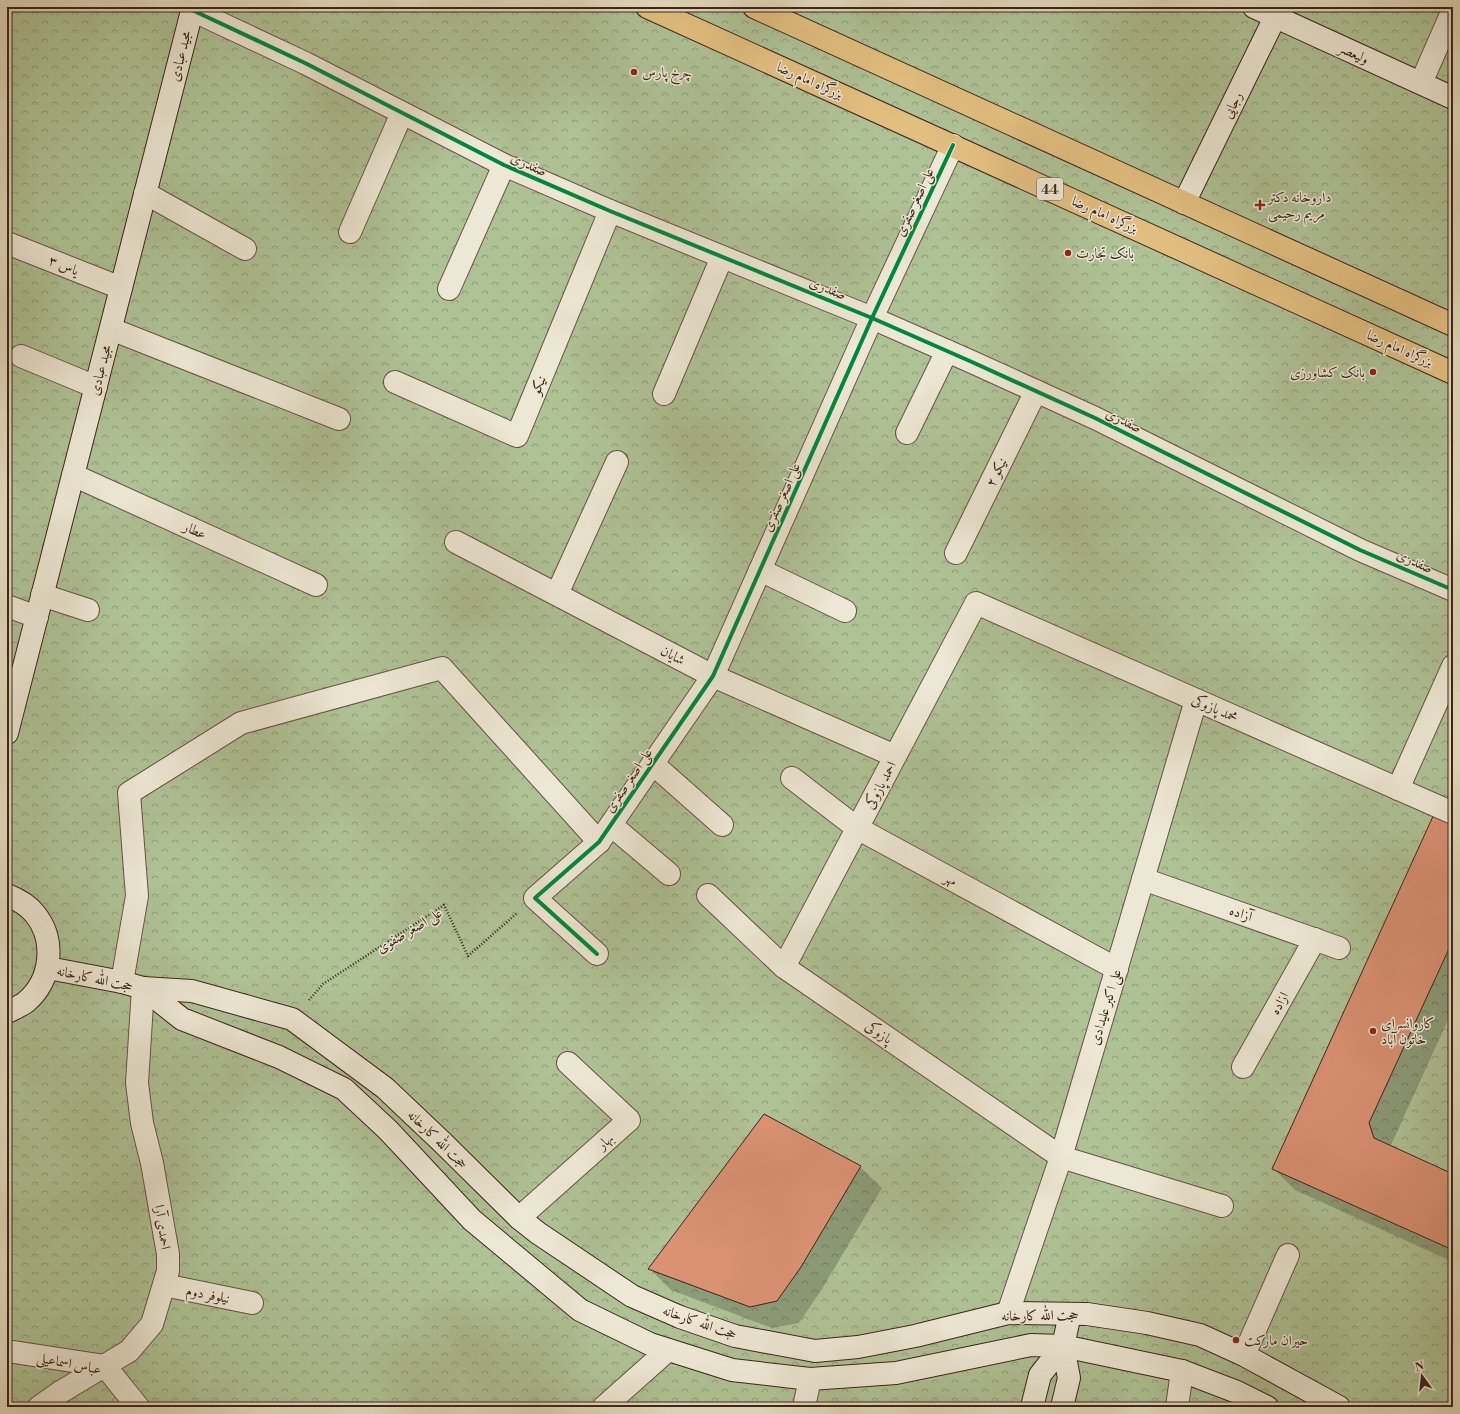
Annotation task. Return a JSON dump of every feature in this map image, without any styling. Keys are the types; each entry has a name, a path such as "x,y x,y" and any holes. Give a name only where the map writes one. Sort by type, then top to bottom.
{"highway":[{"name":"بزرگراه امام رضا","path":"647,7 1453,373"},
{"path":"754,7 1453,325"}],"street":[{"name":"ولیعصر","path":"1254,7 1277,12 1453,98"},
{"name":"صفدری","path":"193,8 306,63 504,165 610,211 872,318 947,351 1102,421 1360,550 1453,590"},
{"name":"مجید عبادی","path":"7,732 193,8"},
{"path":"1421,83 1453,10"},
{"name":"رجایی","path":"1184,203 1277,12"},
{"path":"350,232 402,113"},
{"name":"علی اصغر صفری","path":"605,833 713,676 872,318 953,145"},
{"path":"449,289 504,165"},
{"path":"145,193 245,249"},
{"name":"نیکو","path":"396,382 517,436 610,211"},
{"name":"یاس ۳","path":"7,243 121,288"},
{"path":"664,394 722,257"},
{"path":"111,329 339,419"},
{"path":"907,433 947,351"},
{"path":"21,356 96,387"},
{"name":"نیکو ۲","path":"956,553 1036,391"},
{"path":"557,594 616,462"},
{"name":"عطار","path":"73,475 316,585"},
{"name":"شایان","path":"456,542 713,676 895,756"},
{"path":"760,570 845,611"},
{"path":"42,595 88,610"},
{"name":"محمد پازوکی","path":"976,603 1453,813"},
{"name":"احمد پازوکی","path":"784,967 976,603"},
{"path":"7,606 37,617"},
{"path":"1398,789 1453,666"},
{"name":"احمدی آرا","path":"40,1407 59,1393 129,1351 152,1324 168,1271 168,1254 152,1163 142,1123 137,1083 132,985 137,896 129,793 241,724 442,668 605,833"},
{"name":"علی اکبر علیدادی","path":"1008,1313 1061,1157 1196,700"},
{"path":"653,764 722,825"},
{"name":"مهر","path":"792,778 857,828 1117,969"},
{"path":"597,954 534,898 605,833 669,874"},
{"name":"آزاده","path":"1143,879 1339,948"},
{"path":"7,895 20,901 35,913 44,930 49,949 48,968 39,987 26,1002 7,1012"},
{"name":"پازوکی","path":"708,895 784,967 1061,1157 1222,1206"},
{"name":"ازاده","path":"1242,1068 1315,939"},
{"name":"حجت الله کارخانه","path":"48,968 132,985 192,991 292,1019 385,1088 519,1218 538,1233 632,1296 680,1317 735,1336 815,1351 858,1347 915,1336 1008,1313 1087,1314 1147,1323 1200,1335 1244,1356 1339,1407"},
{"name":"حجت الله کارخانه","path":"132,985 182,1019 279,1056 344,1089 388,1130 472,1220 580,1310 650,1344 732,1370 810,1379 896,1373 1031,1345 1063,1346 1182,1371 1237,1392 1267,1407"},
{"name":"بهار","path":"519,1218 629,1120 568,1063"},
{"path":"1244,1356 1288,1255"},
{"name":"نیلوفر دوم","path":"164,1285 252,1302"},
{"path":"1062,1407 1069,1378 1063,1346 1070,1314"},
{"path":"1032,1407 1040,1375 1063,1346"},
{"path":"604,1407 668,1350"},
{"name":"عباس اسماعیلی","path":"7,1351 105,1366 138,1407"},
{"path":"1177,1407 1182,1371"},
{"path":"804,1407 810,1379"}],"green space":[{"path":"7,7 1453,7 1453,1407 7,1407"}],"building":[{"name":"کاروانسرای خاتون آباد","path":"1435,812 1453,820 1453,940 1369,1123 1374,1138 1453,1174 1453,1250 1272,1169"},
{"path":"764,1114 861,1166 801,1267 777,1301 750,1307 648,1269"}],"cycle path":[{"path":"192,10 305,63 504,165 610,211 872,318 972,362 1095,418 1360,550 1453,590"},
{"path":"597,954 535,898 599,842 713,676 872,318 953,145"}],"place":[{"name":"چرخ پارس","path":"634,72"},
{"name":"داروخانه دکتر مریم رحیمی","path":"1260,205"},
{"name":"بانک تجارت","path":"1068,253"},
{"name":"بانک کشاورزی","path":"1373,372"},
{"name":"کاروانسرای خاتون آباد","path":"1373,1031"},
{"name":"حیران مارکت","path":"1236,1340"}]}
